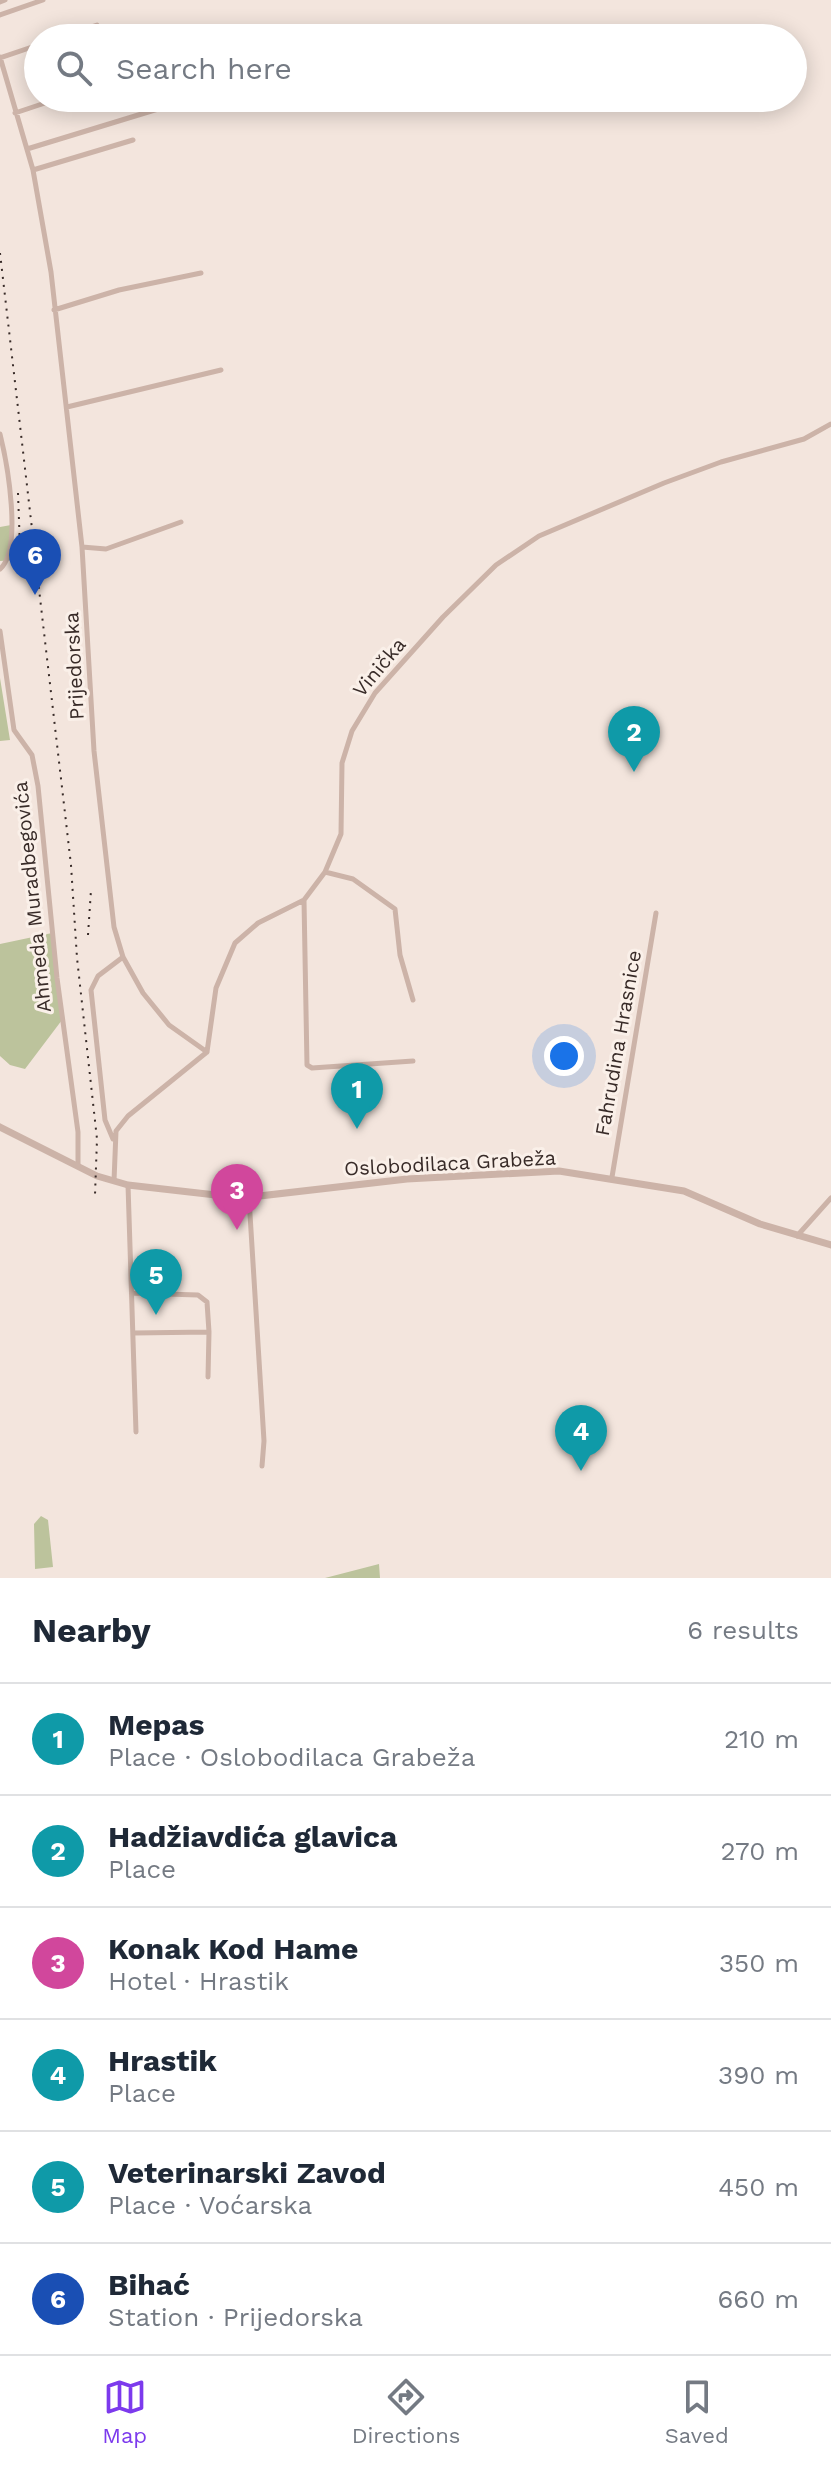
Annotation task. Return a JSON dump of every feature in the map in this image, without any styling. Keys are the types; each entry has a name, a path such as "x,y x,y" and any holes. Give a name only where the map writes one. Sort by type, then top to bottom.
{"street":[{"path":"0,15 43,0"},
{"path":"0,58 24,50"},
{"name":"Prijedorska","path":"0,58 33,170 47,246 82,547 94,751 114,927 134,980 169,1025 207,1052"},
{"path":"15,113 24,110"},
{"path":"27,149 148,112"},
{"path":"33,170 133,140"},
{"path":"54,310 119,290 201,273"},
{"path":"67,407 221,370"},
{"name":"Vinička","path":"207,1052 216,988 235,943 258,923 304,900 325,872 340,843 342,763 359,717 375,693 443,617 496,565 539,536 721,462 804,439 831,424"},
{"path":"0,434 11,525 11,551 0,569"},
{"path":"82,547 106,549 181,522"},
{"name":"Ahmeda Muradbegovića","path":"0,631 15,734 32,755 38,786 62,1020 78,1132 78,1166"},
{"path":"325,872 353,879 395,909 400,955 413,1000"},
{"path":"304,900 307,1065 312,1068 413,1061"},
{"name":"Fahrudina Hrasnice","path":"612,1177 656,913"},
{"path":"114,1182 113,1140 105,1120 91,990 98,976 123,957"},
{"path":"113,1140 128,1116 207,1052"},
{"name":"Oslobodilaca Grabeža","path":"0,1127 97,1176 128,1185 249,1198 454,1175 559,1171 612,1177 684,1191 797,1236 831,1245"},
{"path":"128,1185 136,1432"},
{"path":"249,1198 264,1441 262,1466"},
{"path":"797,1236 831,1198"},
{"path":"133,1293 204,1297 209,1308 208,1377"},
{"path":"134,1333 209,1332"}],"green space":[{"path":"11,525 15,560 0,561 0,527"},
{"path":"0,678 10,740 0,741"},
{"path":"52,933 62,1020 25,1069 10,1065 0,1056 0,944"},
{"path":"41,1516 48,1520 53,1567 35,1569 34,1524"},
{"path":"379,1564 380,1578 325,1578"}],"railway":[{"path":"0,253 71,865 77,958 97,1139 95,1195"},
{"path":"18,493 20,548"},
{"path":"88,935 91,890"}],"place":[{"name":"Bihać","path":"35,595"},
{"name":"Hadžiavdića glavica","path":"634,772"},
{"name":"Mepas","path":"357,1129"},
{"name":"Konak Kod Hame","path":"237,1230"},
{"name":"Veterinarski Zavod","path":"156,1315"},
{"name":"Hrastik","path":"581,1471"}]}
